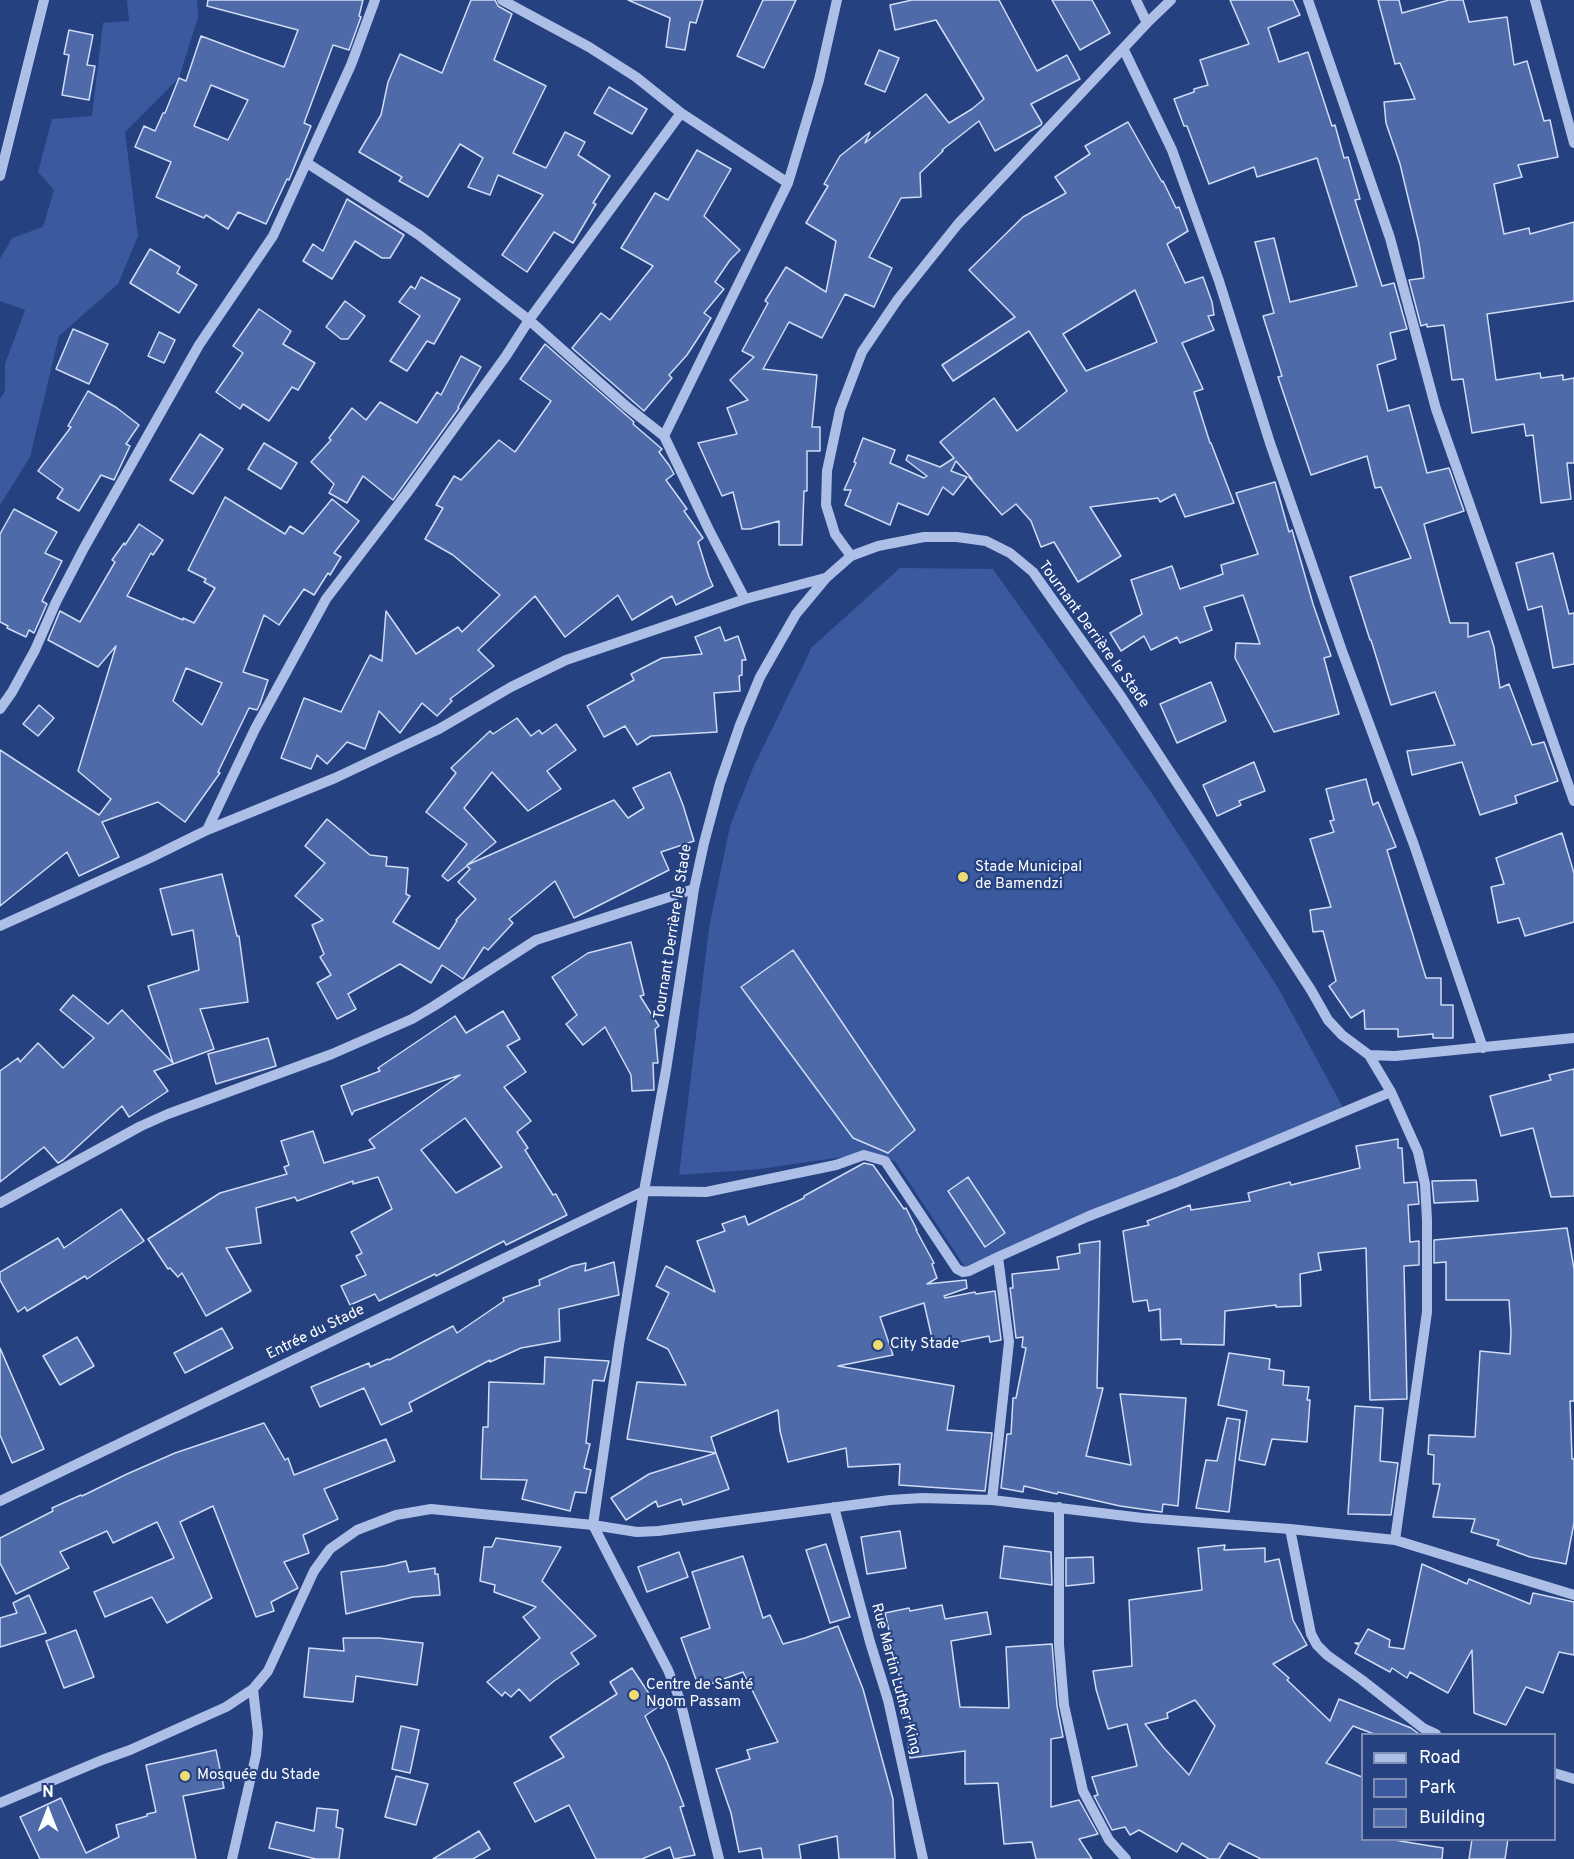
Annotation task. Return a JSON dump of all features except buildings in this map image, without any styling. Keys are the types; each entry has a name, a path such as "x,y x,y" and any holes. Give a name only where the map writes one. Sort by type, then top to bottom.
{"street":[{"path":"0,176 44,0"},
{"path":"0,710 35,650 56,602 84,548 199,345 273,236 351,65 375,0"},
{"path":"502,0 589,47 636,77 681,113 788,183"},
{"path":"664,436 788,183 819,80 837,0"},
{"path":"1136,0 1147,23"},
{"path":"851,556 835,534 826,505 827,471 840,410 862,352 898,299 958,224 1171,0"},
{"path":"1308,0 1390,238 1436,409 1574,801"},
{"path":"1535,0 1574,143"},
{"path":"1124,50 1172,150 1219,281 1281,476 1342,651 1414,845 1483,1048"},
{"path":"207,830 255,729 326,599 407,493 506,356 529,320 681,113"},
{"path":"307,163 418,235 529,320 626,406 664,436 745,599"},
{"name":"Tournant Derrière le Stade","path":"593,1525 644,1191 676,1016 694,889 704,843 720,783 760,677 796,614 826,578 851,556 878,546 924,537 957,537 986,541 1010,553 1034,572 1128,708 1311,990 1328,1020 1342,1035 1370,1055"},
{"path":"0,926 207,830 356,768 439,729 511,687 566,660 745,599 826,578"},
{"path":"0,1203 150,1122 332,1054 412,1019 536,940 694,889"},
{"path":"1370,1055 1395,1056 1574,1038"},
{"path":"1370,1055 1391,1092 1418,1152 1425,1184 1427,1220 1427,1312 1395,1540"},
{"path":"644,1191 706,1192 836,1165 864,1155 885,1161 957,1269 963,1272 1089,1216 1177,1182 1391,1092"},
{"name":"Entrée du Stade","path":"0,1501 644,1191"},
{"path":"992,1500 1009,1342 998,1257"},
{"path":"0,1803 189,1724 225,1707 253,1689 268,1671 314,1570 330,1549 357,1530 396,1515 431,1509 593,1525 637,1532 890,1500 922,1498 992,1500 1143,1518 1290,1529 1395,1540 1574,1594"},
{"name":"Rue Martin Luther King","path":"834,1507 888,1700 923,1859"},
{"path":"1059,1507 1059,1646 1064,1704 1083,1791 1108,1840 1126,1859"},
{"path":"593,1525 668,1670 680,1700 719,1859"},
{"path":"1290,1529 1311,1634 1317,1645 1424,1728 1434,1733"},
{"path":"232,1859 256,1755 258,1733 253,1689"},
{"path":"1556,1774 1574,1779"}],"green space":[{"path":"127,0 197,0 198,17 179,78 125,132 138,236 118,284 59,336 30,457 0,505 0,399 5,391 5,364 25,310 0,301 0,259 12,238 43,227 54,190 38,172 52,119 92,116 103,23 129,21"},
{"name":"Stade Municipal de Bamendzi","path":"900,568 993,569 1151,792 1277,986 1346,1113 965,1267 895,1161 863,1154 760,1169 679,1175 709,928 730,826 753,768 812,647"}],"place":[{"name":"Stade Municipal de Bamendzi","path":"963,877"},
{"name":"City Stade","path":"878,1345"},
{"name":"Centre de Santé Ngom Passam","path":"634,1695"},
{"name":"Mosquée du Stade","path":"185,1776"}]}
